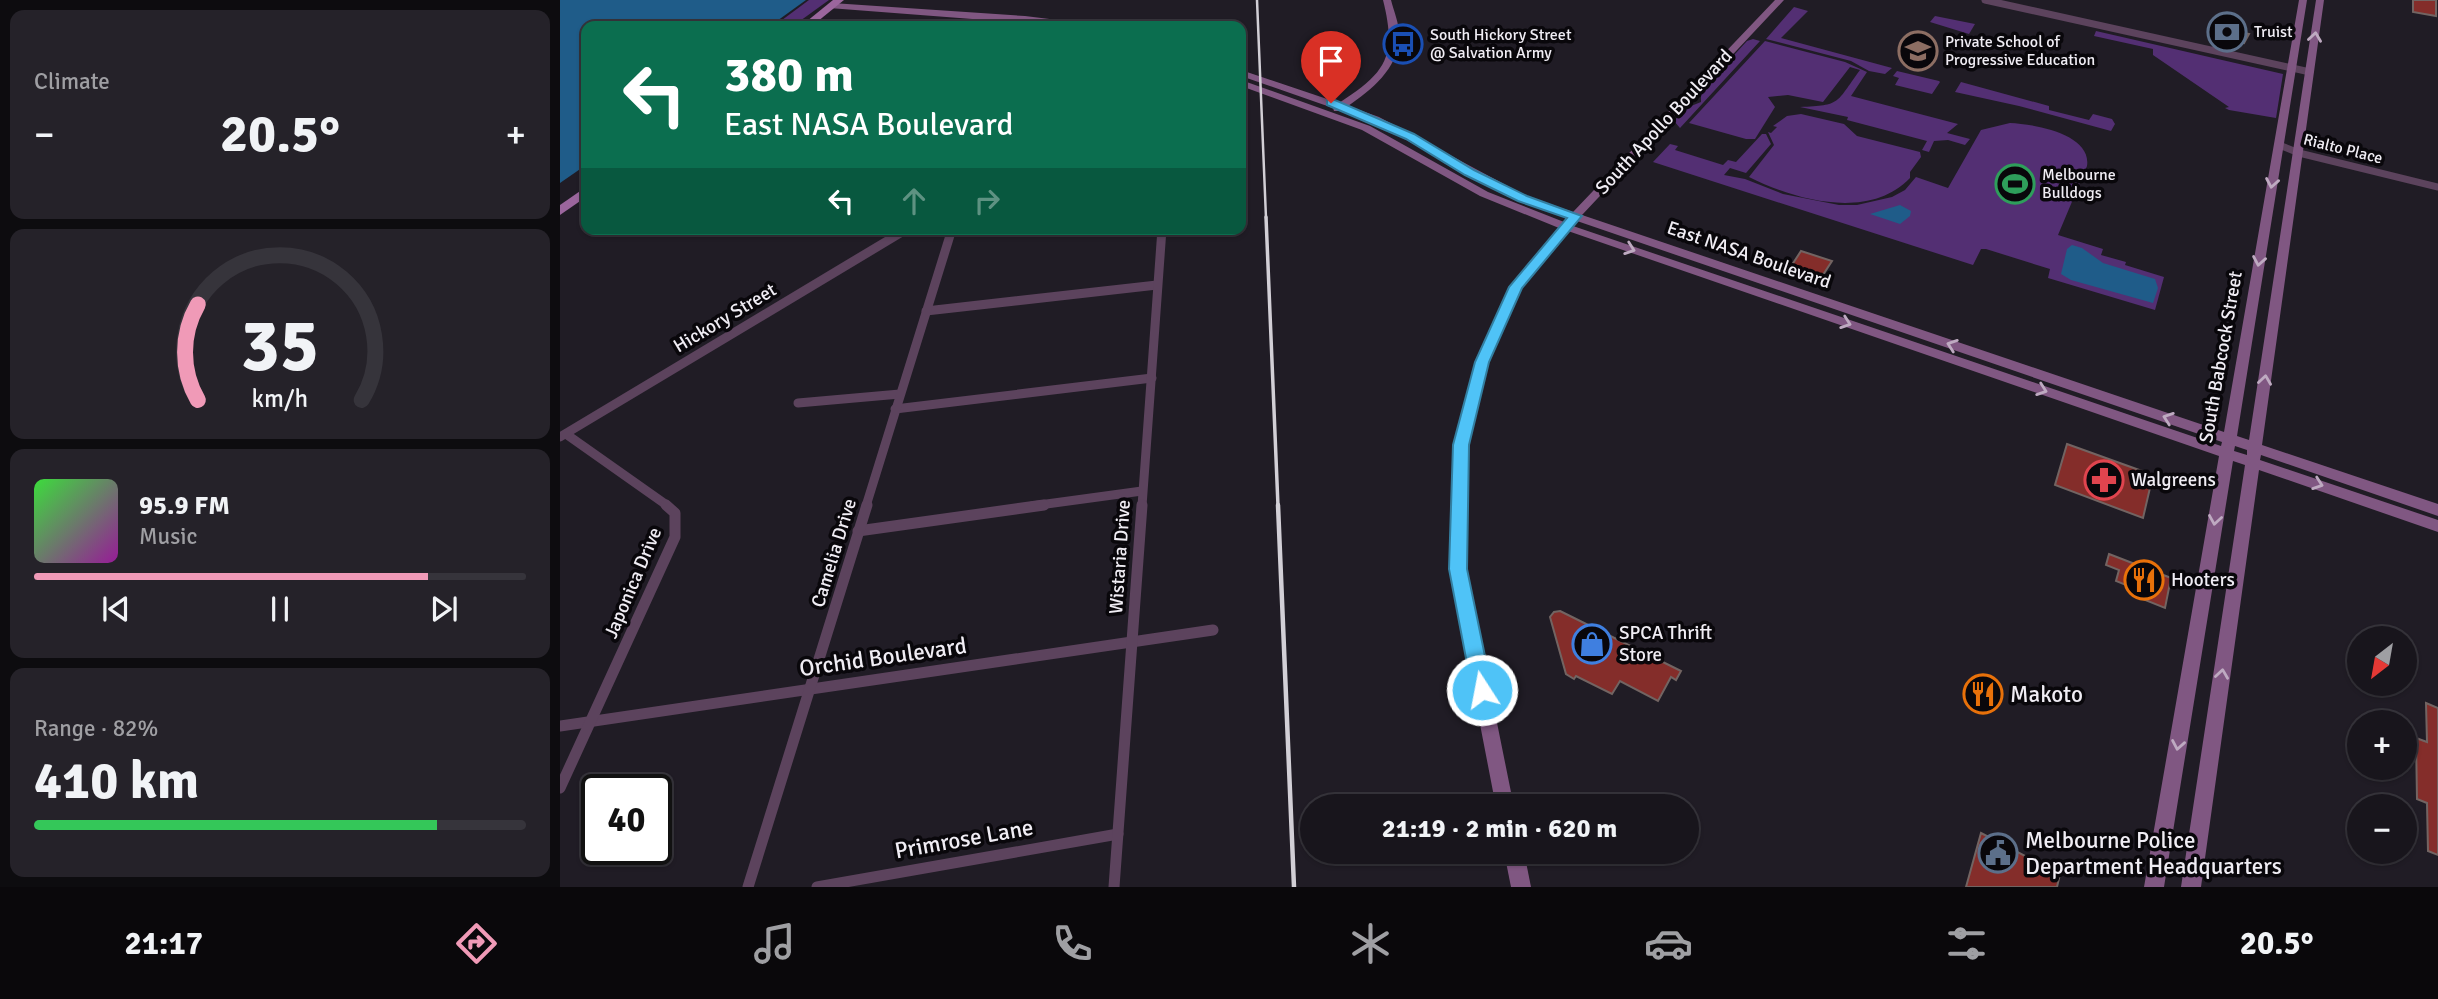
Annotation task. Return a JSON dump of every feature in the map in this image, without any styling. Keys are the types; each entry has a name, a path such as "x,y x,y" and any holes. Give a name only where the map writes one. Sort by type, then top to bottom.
{"main road":[{"path":"1331,113 1369,87 1391,58 1395,38 1387,0"},
{"name":"South Apollo Boulevard","path":"1502,794 1458,569 1461,445 1482,362 1516,287 1571,222 1780,0"},
{"name":"South Babcock Street","path":"2154,887 2303,0"},
{"path":"2191,887 2320,0"},
{"path":"833,6 984,21"},
{"path":"813,21 833,6 1041,21"},
{"name":"East NASA Boulevard","path":"1246,75 1342,106 1410,136 1469,172 1571,222"},
{"name":"East NASA Boulevard","path":"1246,85 1331,113 1379,134 1456,179 1512,207 1571,222 2227,446"},
{"path":"1456,179 1469,172"},
{"path":"560,211 581,195"},
{"path":"2227,446 2438,510"},
{"path":"2254,455 2438,526"},
{"path":"1516,864 1521,887"}],"street":[{"path":"1985,0 2310,72"},
{"name":"Rialto Place","path":"2279,145 2438,181"},
{"name":"Rialto Place","path":"2346,161 2438,187"},
{"path":"2438,181 2438,187"},
{"name":"Hickory Street","path":"563,435 897,235"},
{"name":"Camelia Drive","path":"748,887 950,235"},
{"name":"Wistaria Drive","path":"1114,887 1161,235"},
{"path":"926,311 1157,285"},
{"path":"895,409 1152,378"},
{"path":"799,403 900,394"},
{"name":"Japonica Drive","path":"560,788 675,537 675,513 661,499 563,435"},
{"path":"858,531 1142,491"},
{"name":"Orchid Boulevard","path":"560,726 1213,630"},
{"name":"Primrose Lane","path":"817,887 871,882 1118,834"}],"shaded area":[{"path":"809,0 829,0 800,21 781,21"},
{"path":"1794,7 1808,11 1781,38 1892,68 1885,74 1869,71 1851,61 1766,39"},
{"path":"1935,16 1975,24 1969,34 1930,22"},
{"path":"2096,31 2283,74 2276,118 2229,110 2225,108 2229,107 2153,55 2153,49 2094,36"},
{"path":"1747,41 1760,41 1680,128 1674,121 1686,108 1701,102 1701,91"},
{"path":"1765,41 1845,62 1867,72 1851,96 1958,124 1947,133 1970,139 1965,145 1948,140 1934,141 1929,152 1922,150 1927,141 1847,120 1848,117 1800,107 1824,105 1841,96 1860,70 1850,67 1823,102 1788,95 1768,97 1775,107 1755,139 1746,139 1689,123"},
{"path":"1897,71 1940,82 1932,94 1895,85 1899,78 1893,76"},
{"path":"1961,82 2089,120 2093,114 2112,119 2115,124 2111,131 1955,92"},
{"path":"1801,114 1844,124 1857,136 1920,152 1921,157 1910,172 1910,178 1893,191 1874,199 1853,203 1809,199 1749,177 1774,145 1768,132 1771,133 1777,127 1773,126 1787,116"},
{"path":"2010,123 2059,133 2080,146 2086,155 2087,166 2058,235 2103,249 2101,255 2164,277 2155,310 2048,278 2050,269 1986,249 1981,249 1973,265 1653,162 1670,144 1678,146 1675,150 1723,165 1728,160 1736,162 1762,134 1766,134 1771,144 1746,173 1730,168 1724,175 1745,179 1783,194 1839,205 1857,205 1892,197 1905,190 1916,177 1948,188 1981,130"}],"water":[{"path":"560,0 806,0 777,21 581,21 581,168 560,183"},
{"path":"1900,205 1911,211 1910,216 1900,224 1870,214"},
{"path":"2072,245 2082,248 2103,263 2155,279 2158,288 2153,303 2071,280 2061,274 2067,249"}],"building":[{"path":"2413,0 2436,0 2436,16 2413,12"},
{"name":"Truist","path":"2218,28 2249,34 2244,43 2215,37"},
{"path":"1801,251 1832,261 1819,281 1788,271"},
{"name":"Walgreens","path":"2067,444 2153,475 2143,518 2055,485"},
{"name":"Hooters","path":"2109,554 2171,578 2165,608 2145,600 2140,596 2141,591 2116,581 2119,570 2106,565"},
{"name":"SPCA Thrift Store","path":"1560,611 1681,671 1676,680 1671,677 1658,701 1620,681 1612,694 1576,676 1574,679 1566,674 1550,617 1554,612"},
{"path":"2426,703 2438,708 2438,855 2428,851 2427,803 2417,799 2417,738 2427,742"},
{"name":"Melbourne Police Department Headquarters","path":"1981,833 2060,874 2057,887 1966,887"}],"railway":[{"path":"1257,0 1266,218"},
{"path":"1266,217 1278,506"},
{"path":"1278,505 1294,887"}],"place":[{"name":"Truist","path":"2227,32"},
{"name":"South Hickory Street @ Salvation Army","path":"1403,44"},
{"name":"Private School of Progressive Education","path":"1918,51"},
{"name":"Melbourne Bulldogs","path":"2015,184"},
{"name":"Walgreens","path":"2104,480"},
{"name":"Hooters","path":"2144,580"},
{"name":"SPCA Thrift Store","path":"1592,644"},
{"name":"Makoto","path":"1983,694"},
{"name":"Melbourne Police Department Headquarters","path":"1998,853"}],"route":[{"path":"1331,103 1375,119 1410,136 1469,172 1522,198 1576,216 1516,287 1482,362 1461,445 1458,569 1482,690"}]}
